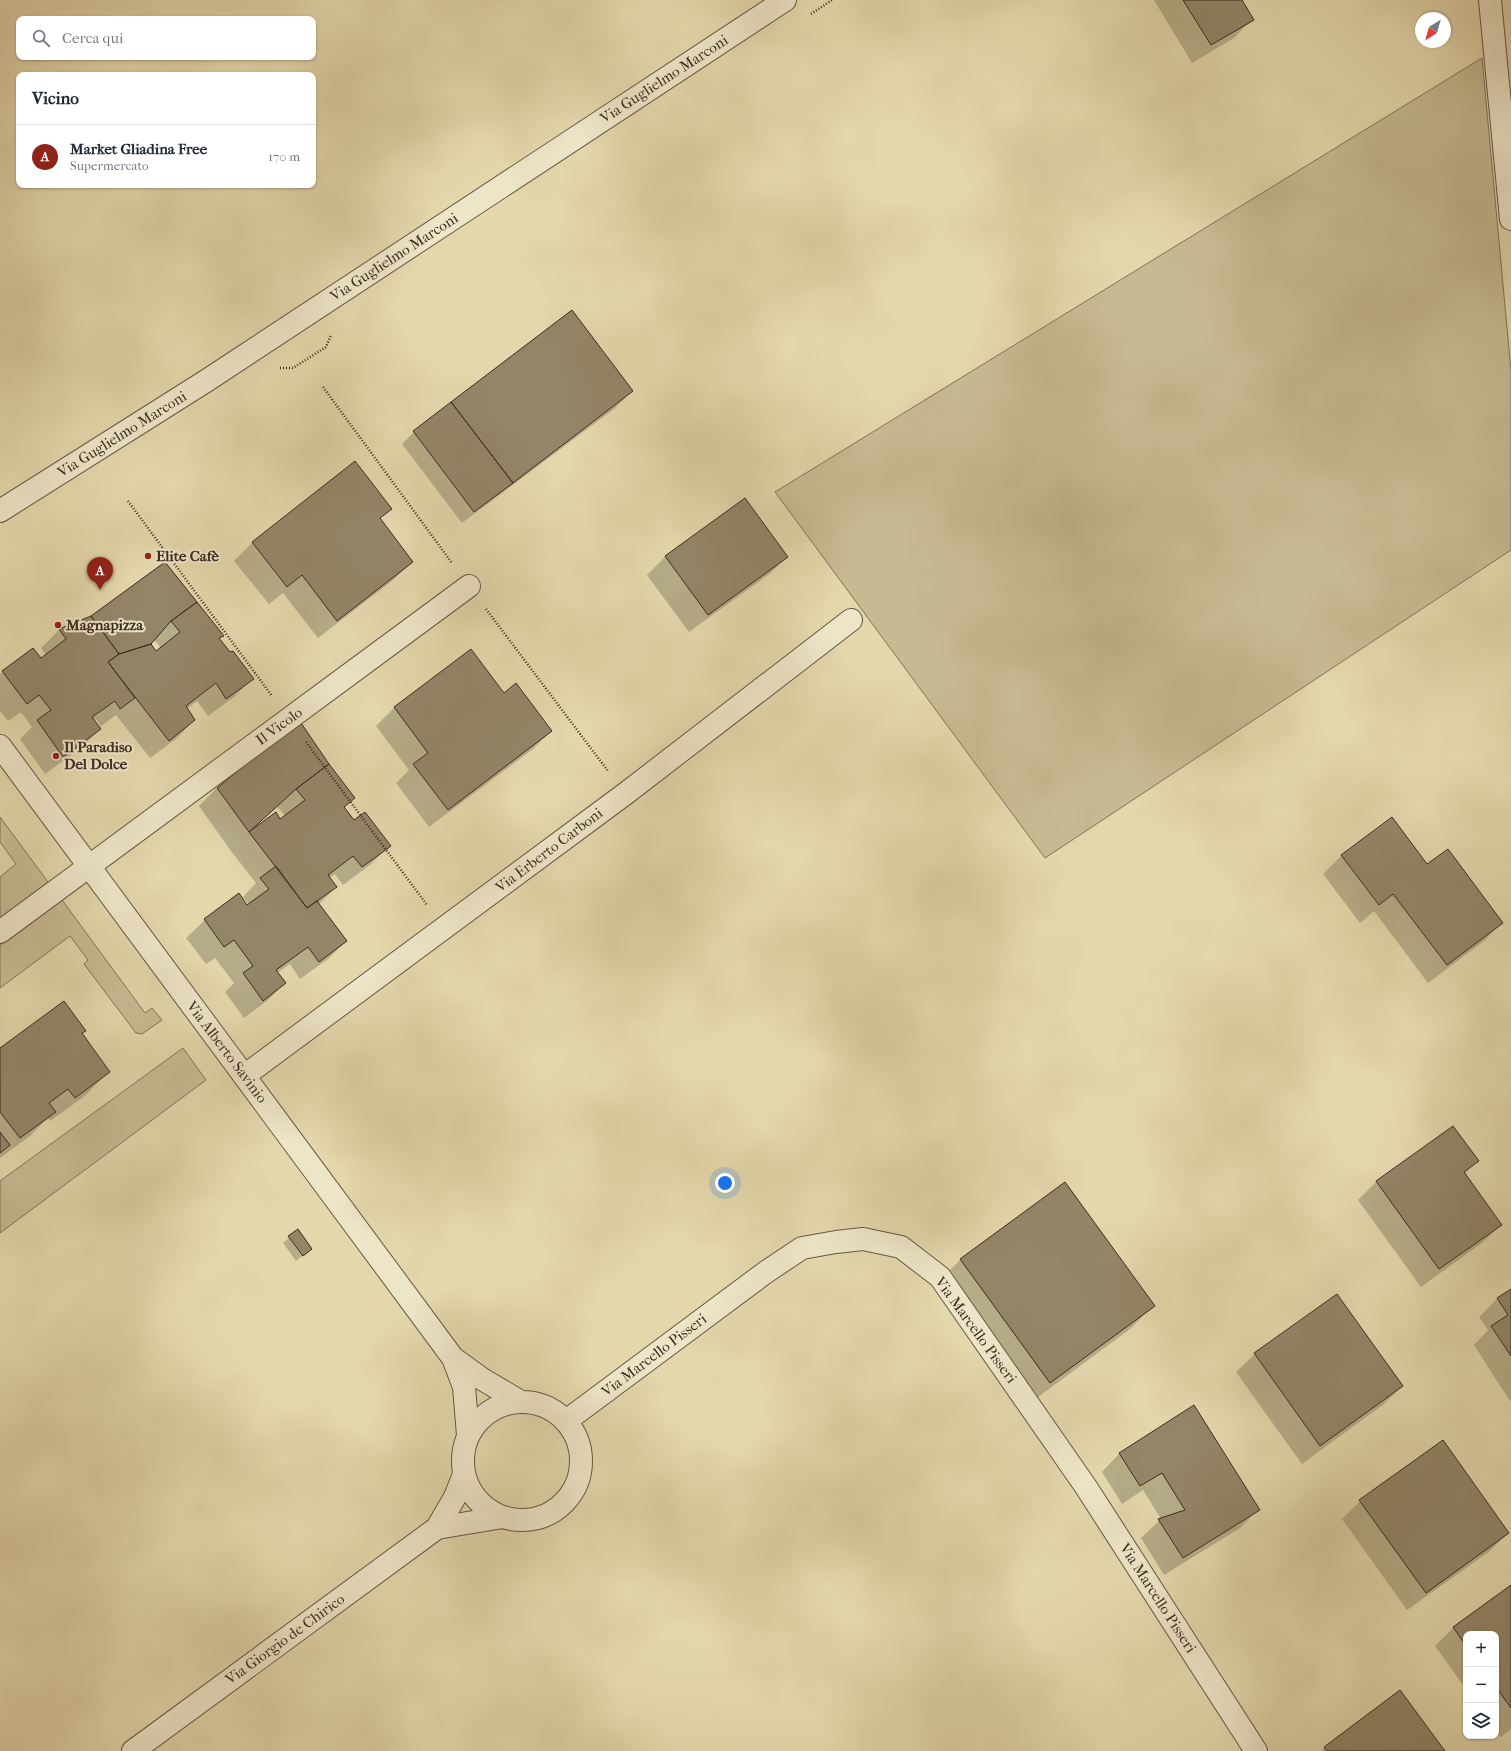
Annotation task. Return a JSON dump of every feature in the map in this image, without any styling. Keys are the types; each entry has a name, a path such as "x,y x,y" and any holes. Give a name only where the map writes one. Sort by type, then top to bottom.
{"street":[{"name":"Via Guglielmo Marconi","path":"0,511 206,381 785,0"},
{"path":"1490,0 1511,219"},
{"name":"Il Vicolo","path":"0,932 469,586"},
{"name":"Via Erberto Carboni","path":"244,1076 625,794 851,620"},
{"name":"Via Alberto Savinio","path":"0,746 453,1358"},
{"name":"Via Marcello Pisseri","path":"566,1421 766,1272 802,1248 862,1239 901,1247 940,1277 1086,1487 1256,1751"},
{"path":"453,1358 482,1379 521,1402"},
{"path":"453,1358 464,1387 468,1435 463,1454 464,1474 472,1493 486,1508 503,1517"},
{"path":"437,1528 503,1517 523,1520 542,1517 559,1507 572,1493 580,1475 581,1456 576,1437 566,1421 551,1409 532,1402 513,1402 495,1408 480,1419 468,1435"},
{"path":"437,1528 454,1497 464,1474"},
{"name":"Via Giorgio de Chirico","path":"134,1751 437,1528"}],"shaded area":[{"path":"1482,58 1511,371 1511,550 1045,858 775,492"},
{"path":"0,817 48,882 0,918 0,877 16,864 0,842"},
{"path":"62,900 145,1013 152,1008 162,1020 142,1034 136,1033 84,964 88,960 70,936 0,988 0,945"},
{"path":"183,1048 206,1080 0,1233 0,1181"}],"building":[{"path":"1183,0 1242,0 1254,20 1211,45"},
{"path":"572,310 633,391 513,483 451,402"},
{"path":"451,402 513,483 474,512 413,431"},
{"path":"355,461 392,509 380,518 413,562 337,621 302,575 287,587 252,542"},
{"path":"745,498 788,557 708,615 665,556"},
{"path":"165,562 197,602 171,621 151,644 119,654 91,616"},
{"path":"197,602 224,636 219,638 230,652 233,651 254,679 226,699 216,683 186,706 195,720 169,741 108,662 119,654 151,644 156,651 180,632 171,621"},
{"path":"91,616 119,654 108,662 135,698 120,709 115,701 92,717 101,729 63,757 37,720 51,710 39,695 27,704 2,671 33,648 41,658 66,639 59,629"},
{"path":"471,649 504,693 516,683 552,731 448,810 413,764 428,753 394,707"},
{"path":"299,720 329,764 296,789 249,832 217,788"},
{"path":"329,764 355,798 344,807 354,820 365,812 391,846 362,867 353,856 328,875 337,887 307,908 249,832 276,812 280,819 305,800 296,789"},
{"path":"1392,817 1427,864 1448,849 1503,923 1447,965 1393,894 1379,905 1341,855"},
{"path":"276,866 307,908 317,901 347,941 319,962 308,947 276,970 286,983 263,1001 243,973 253,966 234,940 224,947 204,919 239,893 247,905 269,889 260,878"},
{"path":"64,1001 86,1031 82,1033 110,1072 75,1098 68,1089 49,1103 56,1112 20,1138 0,1112 0,1048"},
{"path":"1453,1126 1479,1161 1464,1172 1502,1225 1439,1269 1376,1181"},
{"path":"0,1132 10,1145 0,1153"},
{"path":"1065,1182 1155,1306 1050,1383 960,1259"},
{"path":"298,1229 312,1249 303,1256 288,1236"},
{"path":"1511,1289 1511,1356 1491,1326 1508,1315 1497,1298"},
{"path":"1337,1294 1403,1386 1320,1446 1254,1353"},
{"path":"1194,1405 1260,1510 1183,1558 1158,1519 1185,1510 1162,1473 1140,1486 1119,1453"},
{"path":"1443,1440 1509,1533 1426,1593 1359,1500"},
{"path":"1511,1585 1511,1708 1499,1691 1499,1631 1463,1631 1463,1642 1453,1627"},
{"path":"1400,1690 1445,1751 1327,1751 1324,1747"}],"place":[{"name":"Elite Cafè","path":"148,556"},
{"name":"Market Gliadina Free","path":"100,590"},
{"name":"Magnapizza","path":"58,625"},
{"name":"Il Paradiso Del Dolce","path":"56,756"}]}
